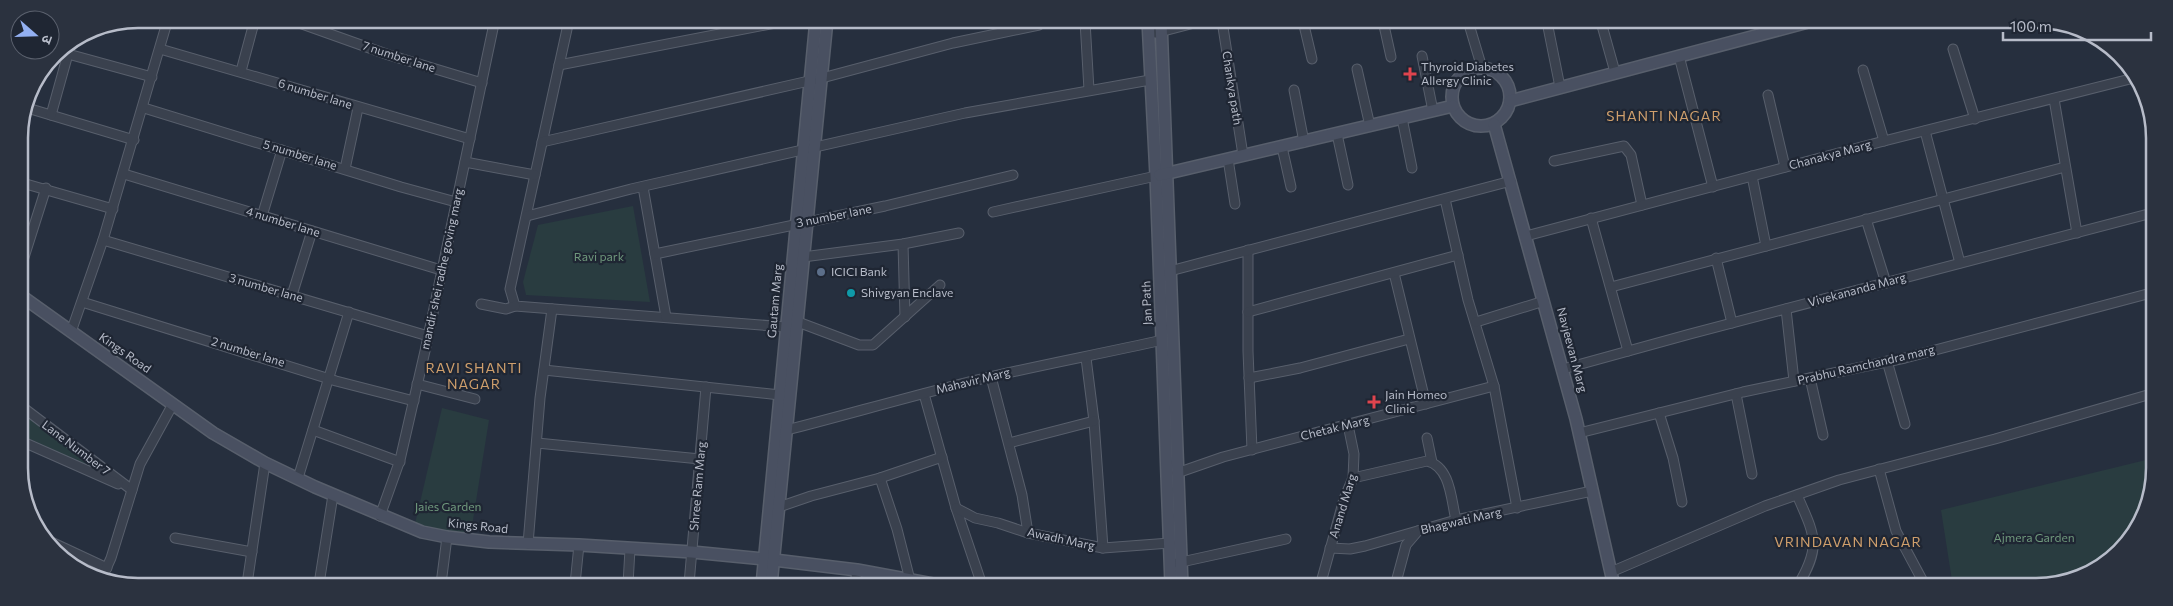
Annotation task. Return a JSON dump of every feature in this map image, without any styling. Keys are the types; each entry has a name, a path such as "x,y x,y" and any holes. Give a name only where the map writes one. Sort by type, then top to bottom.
{"street":[{"path":"71,332 104,240 144,108 166,28"},
{"path":"241,71 253,28"},
{"name":"7 number lane","path":"313,28 389,55 482,83"},
{"name":"mandir shei radhe goving marg","path":"380,516 400,462 493,28"},
{"path":"515,306 510,289 567,28"},
{"path":"559,65 750,28"},
{"name":"Gautam Marg","path":"764,578 769,560 786,327 801,222 816,79 816,28"},
{"path":"816,79 826,28"},
{"path":"542,142 816,79 953,43 1025,28"},
{"path":"1085,28 1089,90"},
{"name":"Jan Path","path":"1148,28 1150,80 1170,271 1177,473 1176,563 1173,578"},
{"path":"1149,35 1160,28"},
{"name":"Jan Path","path":"1161,28 1162,340 1170,543 1180,578"},
{"name":"Chankya path","path":"1223,28 1244,155"},
{"path":"1305,28 1312,60"},
{"path":"1385,28 1391,57"},
{"path":"1470,28 1482,68"},
{"path":"1548,28 1560,87"},
{"path":"1603,28 1615,72"},
{"path":"1510,100 1785,28"},
{"name":"6 number lane","path":"160,49 470,139"},
{"path":"1953,49 1975,119"},
{"path":"51,115 68,54 152,77"},
{"path":"1422,56 1433,111"},
{"path":"1679,56 1713,187"},
{"path":"1482,68 1490,69 1503,78 1508,85 1510,100 1508,110 1502,118 1486,127 1469,125 1462,120 1452,106 1452,90 1460,76 1466,72 1482,68"},
{"path":"1358,69 1370,126"},
{"path":"1864,70 1884,141"},
{"name":"Chanakya Marg","path":"1526,236 1884,141 2129,79"},
{"path":"527,216 643,187 965,113 1150,80"},
{"path":"1294,90 1304,142"},
{"path":"1768,95 1785,167"},
{"path":"2054,99 2077,233"},
{"path":"993,212 1304,142 1452,106"},
{"name":"5 number lane","path":"144,108 401,188 456,202"},
{"path":"345,169 358,108"},
{"path":"31,109 134,140"},
{"path":"1402,118 1412,168"},
{"name":"Navjeevan Marg","path":"1494,124 1579,433 1612,578"},
{"path":"1925,131 1960,263"},
{"path":"1338,134 1348,186"},
{"path":"1554,161 1624,146 1631,155 1642,205"},
{"path":"1282,147 1290,187"},
{"path":"262,216 282,150"},
{"path":"1228,158 1235,204"},
{"path":"465,162 536,175"},
{"path":"1611,287 2065,166"},
{"name":"4 number lane","path":"124,174 441,270"},
{"name":"3 number lane","path":"655,254 885,206 1013,176"},
{"path":"1752,176 1766,246"},
{"path":"1170,271 1510,180"},
{"path":"28,184 113,209"},
{"path":"643,187 666,317"},
{"path":"28,245 46,188"},
{"path":"1444,198 1494,386 1517,508"},
{"name":"Vivekananda Marg","path":"1562,369 2146,216"},
{"path":"1591,218 1628,351"},
{"path":"1866,219 1886,283"},
{"path":"770,578 769,560 779,507 804,257 801,222"},
{"path":"292,295 312,231"},
{"path":"804,257 903,244 959,233"},
{"name":"3 number lane","path":"104,240 428,336"},
{"path":"903,244 905,317"},
{"path":"1248,250 1249,378 1252,450"},
{"path":"1248,312 1458,256"},
{"path":"1716,258 1732,323"},
{"path":"1394,273 1426,404"},
{"path":"798,322 864,346 876,344 940,285"},
{"name":"Prabhu Ramchandra marg","path":"1579,433 1736,394 1888,362 2146,294"},
{"name":"Kings Road","path":"28,301 213,433 265,463 380,516 422,532 447,537 528,544 692,552 857,570 899,578"},
{"path":"1476,322 1544,301"},
{"name":"2 number lane","path":"82,302 328,378 414,401"},
{"path":"481,304 506,309 515,306 786,327"},
{"path":"1786,309 1794,381"},
{"path":"528,544 544,370 552,310"},
{"path":"298,478 349,312"},
{"path":"1249,378 1300,368 1409,338"},
{"name":"Mahavir Marg","path":"787,430 991,377 1060,361 1086,358 1162,340"},
{"path":"1086,358 1094,421 1103,548"},
{"path":"1888,362 1905,424"},
{"path":"544,370 780,395"},
{"path":"991,377 1022,495 1028,534"},
{"path":"1810,378 1823,435"},
{"path":"417,384 475,399"},
{"name":"Chetak Marg","path":"1177,473 1252,450 1494,386"},
{"name":"Shree Ram Marg","path":"690,578 706,387"},
{"path":"924,394 956,508 980,578"},
{"path":"1736,394 1752,474"},
{"path":"1611,572 1765,506 1798,494 1879,469 1995,439 2146,395"},
{"path":"104,573 140,464 173,404"},
{"name":"Lane Number 7","path":"28,412 132,490"},
{"path":"1660,413 1673,458 1682,502"},
{"path":"1009,443 1094,421"},
{"name":"Anand Marg","path":"1322,578 1344,499 1353,478 1354,454 1348,425"},
{"path":"312,430 400,462"},
{"path":"1426,438 1432,462"},
{"path":"537,443 700,459"},
{"path":"28,444 132,490"},
{"path":"779,507 811,496 880,478 942,457"},
{"path":"1353,478 1428,461 1436,463 1444,472 1456,520"},
{"path":"248,578 265,463"},
{"path":"1879,469 1896,531 1921,578"},
{"path":"880,478 897,529 909,578"},
{"name":"Bhagwati Marg","path":"1330,548 1365,546 1456,520 1592,491"},
{"path":"1798,494 1813,536 1814,552 1810,567 1802,578"},
{"path":"320,578 333,495"},
{"name":"Awadh Marg","path":"956,508 976,518 998,523 1028,534 1103,548 1170,543"},
{"path":"1397,578 1406,545 1418,530"},
{"path":"442,578 447,537"},
{"path":"174,538 252,552"},
{"path":"1176,563 1286,539"},
{"path":"575,578 578,545"},
{"path":"60,546 106,568"},
{"path":"628,578 630,549"},
{"path":"856,578 857,570"}],"green space":[{"name":"Ravi park","path":"633,206 650,302 526,295 523,282 538,225"},
{"name":"Jaies Garden","path":"442,408 489,420 469,545 415,524"},
{"path":"28,417 102,472 28,438"},
{"name":"Ajmera Garden","path":"2146,460 2140,504 2131,523 2108,551 2097,560 2071,573 2043,578 1952,578 1941,510"}],"place":[{"name":"Thyroid Diabetes Allergy Clinic","path":"1410,74"},
{"name":"ICICI Bank","path":"821,272"},
{"name":"Shivgyan Enclave","path":"851,293"},
{"name":"Jain Homeo Clinic","path":"1374,402"}],"district":[{"name":"SHANTI NAGAR","path":"1664,116"},
{"name":"RAVI SHANTI NAGAR","path":"474,376"},
{"name":"VRINDAVAN NAGAR","path":"1848,542"}]}
